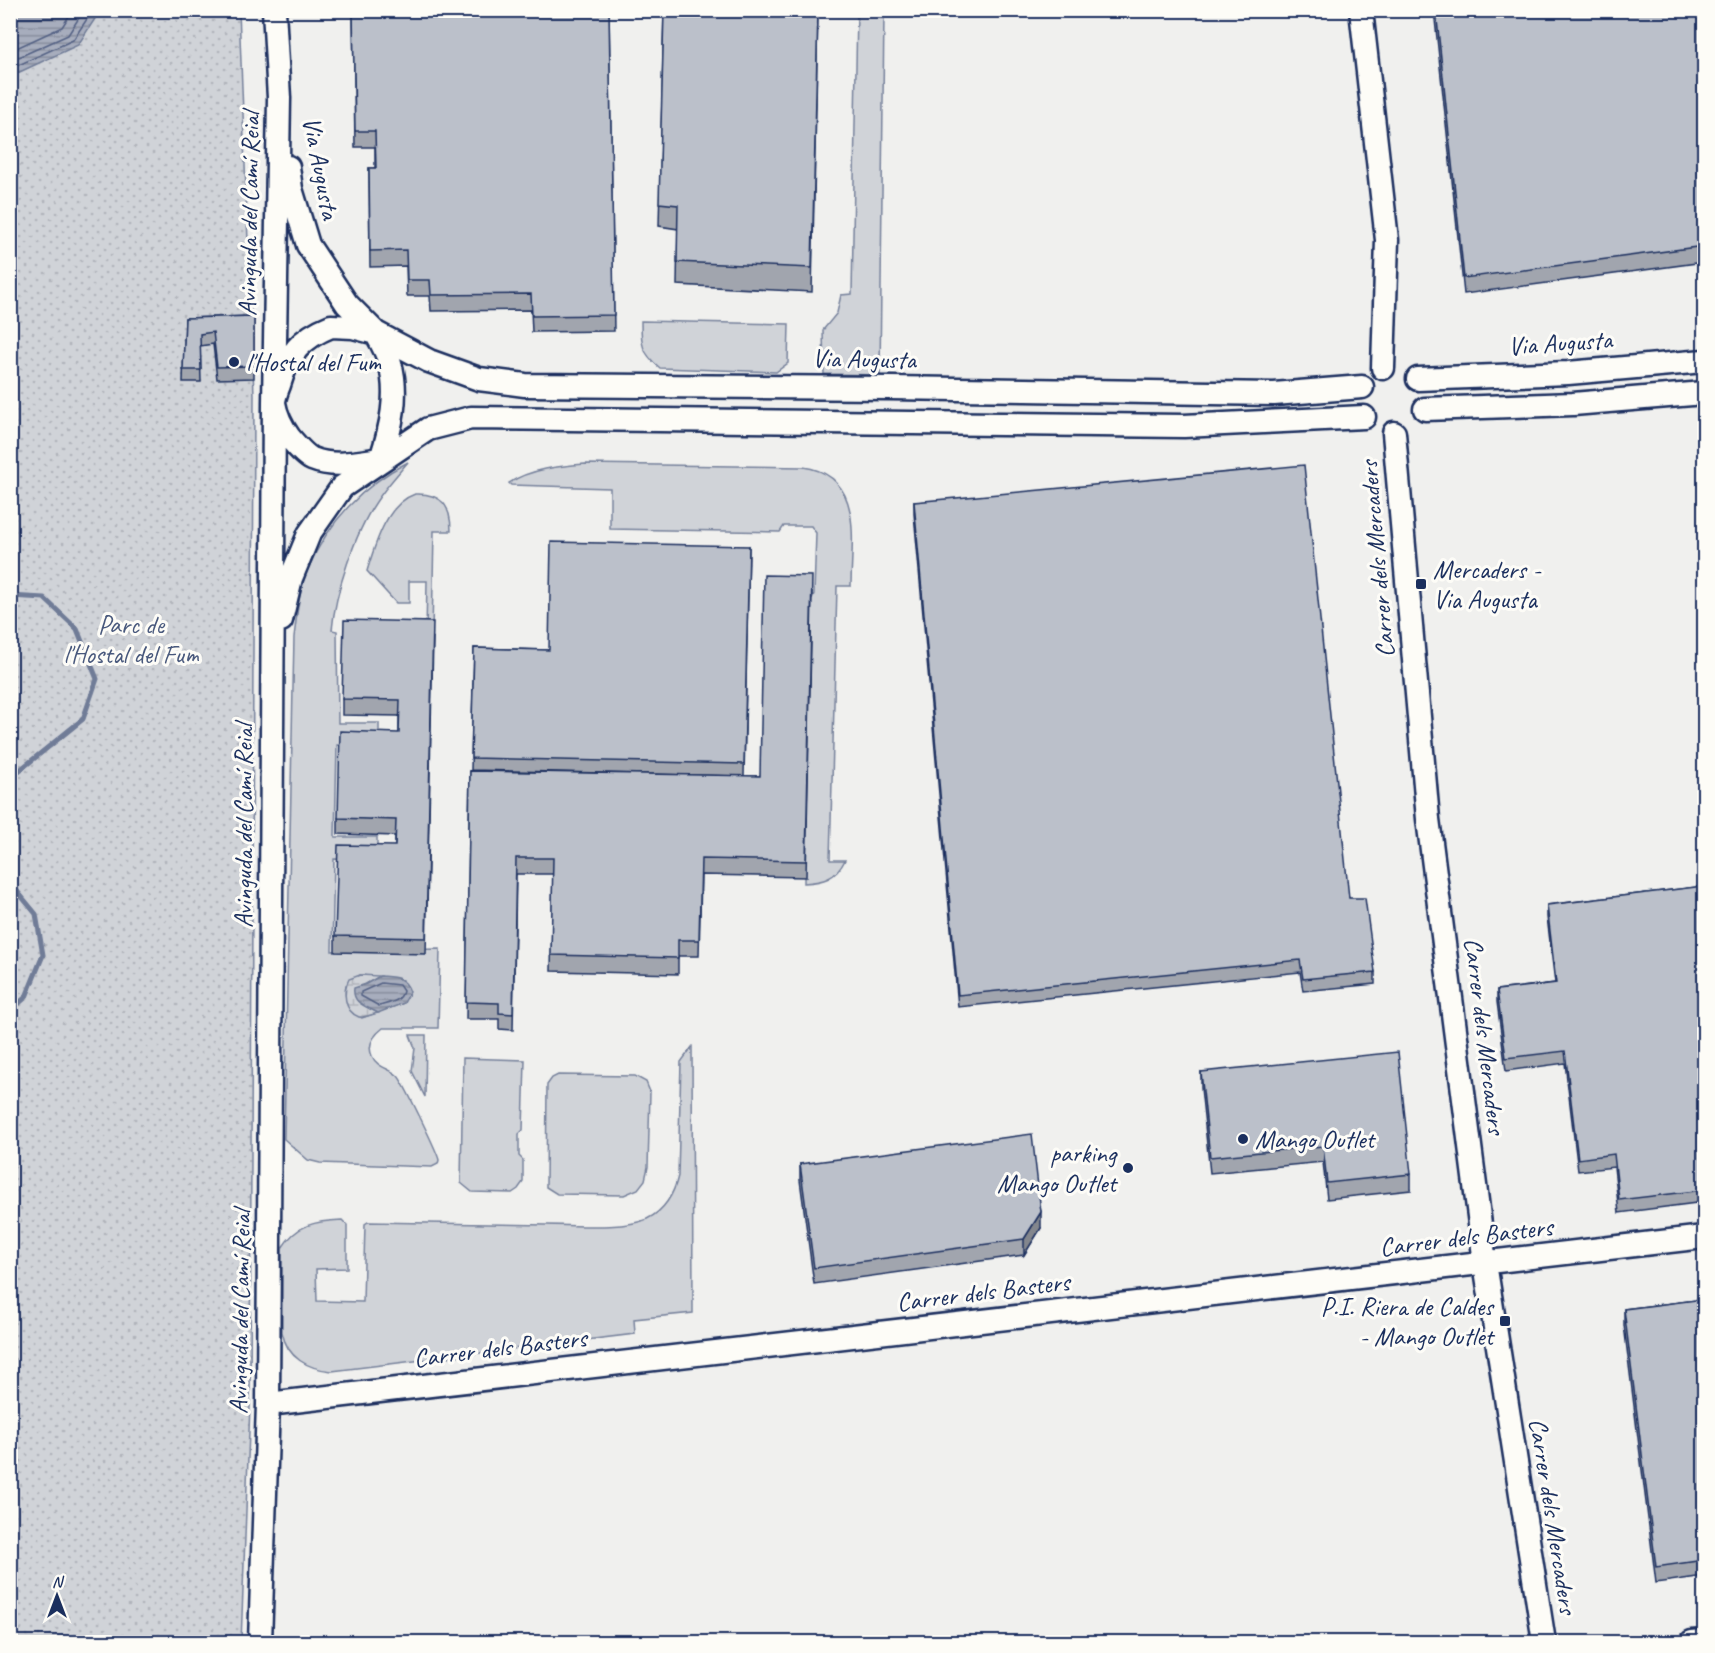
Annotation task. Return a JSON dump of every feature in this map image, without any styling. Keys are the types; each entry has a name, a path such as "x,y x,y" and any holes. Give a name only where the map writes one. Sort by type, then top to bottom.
{"street":[{"name":"Avinguda del Camí Reial","path":"260,1642 268,1404 274,402 279,98 274,10"},
{"path":"1361,10 1387,240 1383,368"},
{"name":"Via Augusta","path":"279,98 291,189 308,245 347,304 376,333 390,361 394,388 390,432 381,459"},
{"name":"Via Augusta","path":"274,402 283,370 295,350 313,333 331,326 353,327 376,333 429,361 479,379 525,385 1274,394 1362,387"},
{"name":"Via Augusta","path":"1418,379 1568,373 1704,361"},
{"path":"1396,367 1411,372 1418,379 1425,397 1425,409 1412,426 1394,433 1382,431 1364,417 1360,408 1362,387 1374,373 1383,368 1396,367"},
{"path":"1425,409 1573,404 1704,393"},
{"path":"274,402 282,426 293,442 310,458 344,464 381,459"},
{"path":"272,659 291,578 309,534 342,487 428,429 471,418 1184,426 1364,417"},
{"name":"Carrer dels Mercaders","path":"1394,433 1428,819 1485,1263 1544,1642"},
{"name":"Carrer dels Basters","path":"268,1404 1704,1237"},
{"path":"1692,1642 1704,1641"}],"green space":[{"name":"Parc de l'Hostal del Fum","path":"11,11 239,11 254,395 250,1405 241,1642 11,1642"},
{"path":"857,11 884,11 880,375 824,374 823,330 837,313 841,295 852,294"},
{"path":"641,321 789,324 788,363 776,372 660,368 643,347"},
{"path":"408,462 380,497 361,530 342,581 332,630 337,631 338,723 379,723 379,745 337,745 335,837 377,837 377,860 334,859 332,951 440,949 438,1028 383,1028 374,1037 370,1048 374,1060 398,1076 406,1090 439,1160 438,1164 432,1167 320,1163 308,1160 284,1139 294,637 299,602 308,569 326,536 349,506 392,471","holes":["360,975 403,980 404,1003 362,1018 348,1004 345,995 346,986"]},
{"path":"585,464 803,467 823,473 837,483 845,496 852,531 851,586 837,586 830,860 845,860 828,878 804,883 808,601 814,594 816,533 811,526 784,526 780,532 610,529 610,488 511,485 509,483 536,471"},
{"path":"415,494 424,494 438,499 447,508 451,522 451,531 434,531 432,633 426,633 427,581 409,581 409,603 396,603 367,571 378,538 389,516 405,499"},
{"path":"360,975 380,976 366,984 364,1005 378,1013 359,1017 347,1006 345,995 349,979"},
{"path":"410,1035 426,1035 425,1097 412,1071 415,1048"},
{"path":"692,1047 693,1313 634,1319 635,1334 332,1371 307,1365 289,1349 282,1332 282,1248 294,1234 308,1225 342,1220 347,1225 347,1268 316,1269 317,1301 363,1302 365,1224 368,1222 598,1226 625,1225 653,1216 667,1201 678,1176 681,1062"},
{"path":"463,1058 525,1060 523,1130 519,1134 519,1156 523,1160 523,1182 512,1193 472,1192 461,1183"},
{"path":"558,1075 635,1076 646,1082 650,1092 648,1167 645,1180 638,1189 624,1195 557,1194 546,1187 547,1085 552,1078"}],"water":[{"path":"10,11 100,11 78,45 11,76"},
{"path":"380,976 402,980 410,992 404,1003 378,1013 355,998 354,988"}],"building":[{"path":"353,10 609,10 614,315 532,316 531,294 431,295 430,280 407,280 406,250 370,251 369,168 376,168 375,131 355,131"},
{"path":"664,10 818,10 812,268 677,262 678,205 659,203"},
{"path":"1436,10 1704,10 1704,246 1464,278"},
{"name":"l'Hostal del Fum","path":"254,316 254,366 217,367 213,332 200,334 201,370 183,370 185,318"},
{"path":"1304,465 1349,898 1365,898 1375,972 1303,979 1300,960 958,995 914,502"},
{"path":"551,542 749,546 744,764 471,758 474,648 549,650"},
{"path":"764,575 812,576 806,861 701,859 699,940 678,940 678,958 551,955 553,858 516,858 513,1014 499,1013 499,1003 466,1002 470,771 760,776"},
{"path":"344,620 433,622 426,938 335,936 338,845 395,846 396,820 338,818 340,731 399,733 400,700 342,699"},
{"path":"1704,886 1704,1190 1619,1200 1614,1154 1578,1159 1565,1051 1506,1058 1497,990 1556,983 1547,905"},
{"path":"1398,1052 1411,1174 1327,1183 1323,1146 1210,1157 1201,1072"},
{"path":"1032,1134 1041,1212 1024,1239 814,1268 800,1164"},
{"path":"1704,1299 1704,1560 1656,1567 1624,1309"}],"waterway":[{"path":"10,596 44,598 77,629 97,679 83,719 10,778"},
{"path":"10,887 17,891 36,914 43,955 26,997 10,1011"}],"place":[{"name":"l'Hostal del Fum","path":"234,362"},
{"name":"Mercaders - Via Augusta","path":"1421,584"},
{"name":"Mango Outlet","path":"1243,1139"},
{"name":"parking Mango Outlet","path":"1128,1168"},
{"name":"P.I. Riera de Caldes - Mango Outlet","path":"1505,1321"}]}
